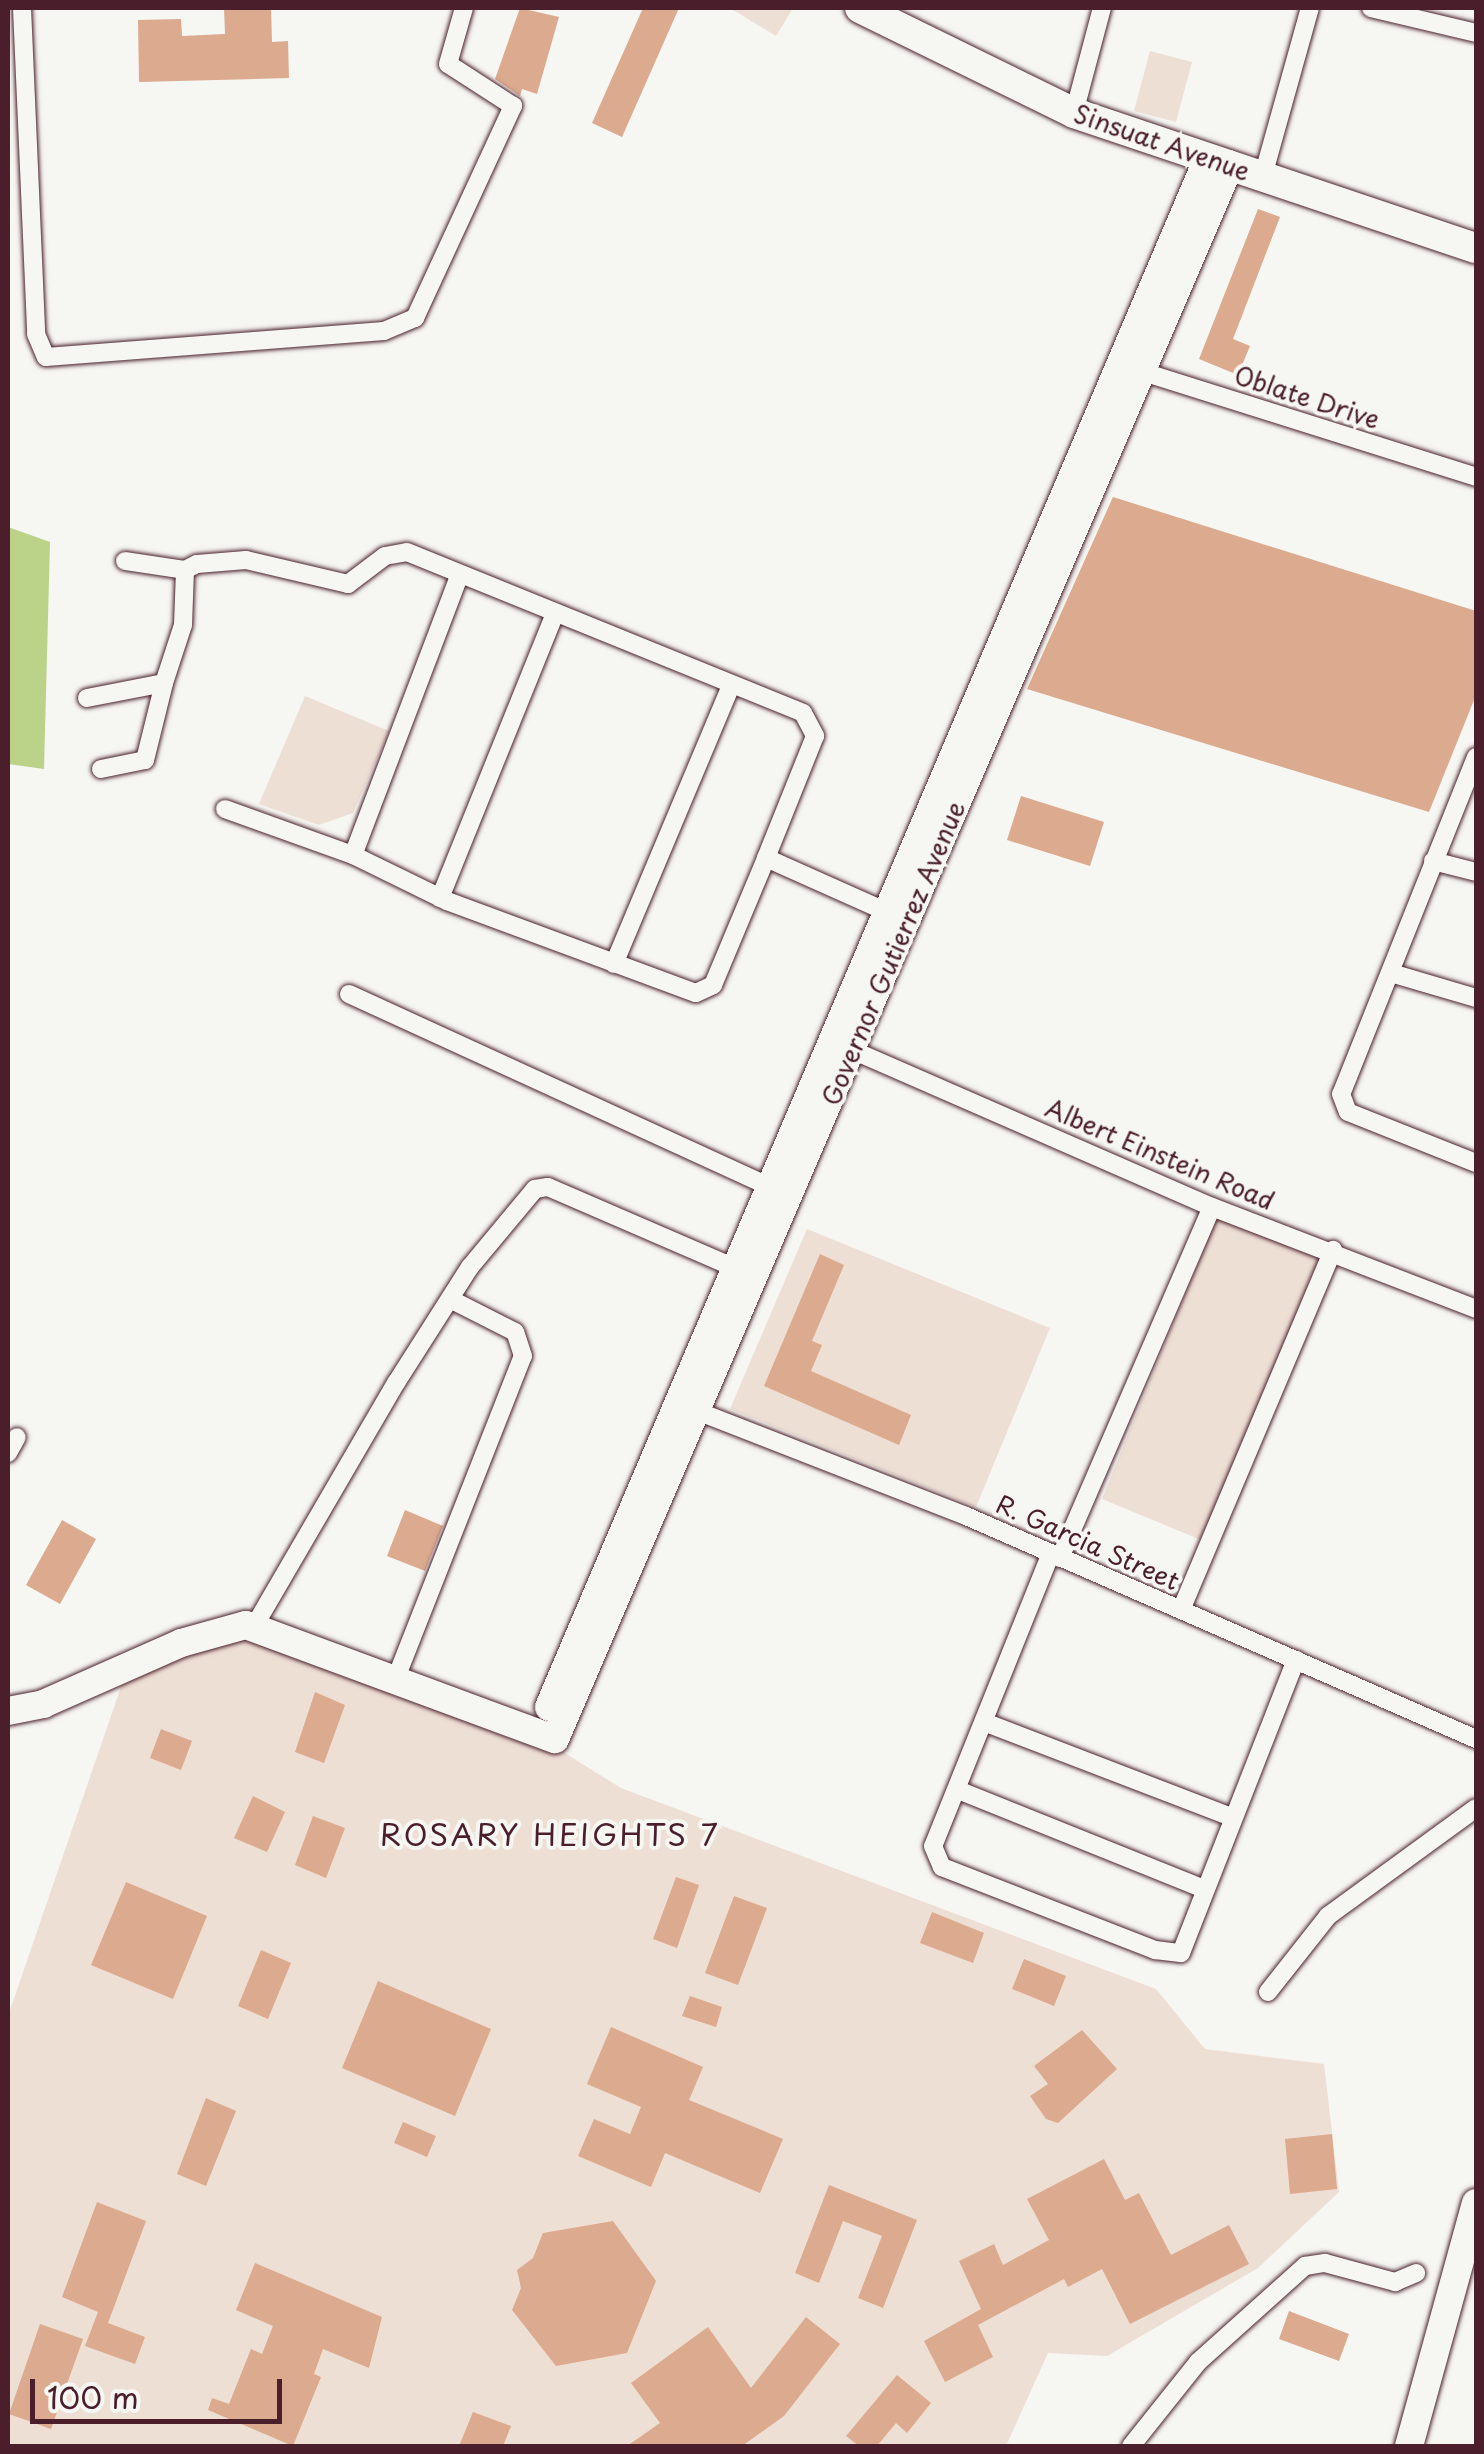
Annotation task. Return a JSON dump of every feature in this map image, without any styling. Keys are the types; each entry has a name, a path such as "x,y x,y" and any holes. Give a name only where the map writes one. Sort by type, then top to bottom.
{"main road":[{"name":"Sinsuat Avenue","path":"860,8 1074,112 1476,248"}],"street":[{"path":"22,8 36,334 46,358 384,331 415,318 456,244 513,106 450,68 464,8"},
{"path":"1074,112 1102,8"},
{"path":"1262,176 1310,8"},
{"path":"1372,8 1476,33"},
{"name":"Governor Gutierrez Avenue","path":"396,1678 547,1736 687,1407 731,1266 778,1190 1219,162"},
{"name":"Oblate Drive","path":"1132,368 1476,477"},
{"path":"125,562 185,570 246,560 348,584 385,556 407,552 458,578 803,713 815,730 766,858 706,992 614,964 440,898 353,855 225,809"},
{"path":"101,768 145,760 183,625 185,570"},
{"path":"353,855 458,578"},
{"path":"440,898 554,616"},
{"path":"86,698 164,682"},
{"path":"614,964 732,686"},
{"path":"1476,756 1432,860 1391,973 1346,1071 1344,1107 1476,1164"},
{"path":"766,858 894,915"},
{"path":"1432,860 1476,872"},
{"path":"1391,973 1476,998"},
{"path":"348,994 778,1190"},
{"name":"Albert Einstein Road","path":"840,1045 1212,1207 1333,1250 1476,1308"},
{"path":"254,1626 450,1299 519,1206 542,1187 758,1278"},
{"name":"Governor Gutierrez Avenue","path":"687,1407 758,1278 778,1190"},
{"path":"1212,1207 984,1722 933,1853 942,1867 973,1880 1174,1954 1184,1949 1204,1889 1296,1660"},
{"path":"1182,1610 1333,1250"},
{"path":"8,1711 44,1704 206,1633 254,1626 396,1678 523,1356 514,1332 450,1299"},
{"name":"R. Garcia Street","path":"687,1407 1056,1556 1476,1740"},
{"path":"984,1722 1232,1817"},
{"path":"958,1790 1204,1889"},
{"path":"1268,1992 1328,1916 1476,1808"},
{"path":"1409,2446 1476,2203"},
{"path":"1131,2446 1198,2362 1305,2266 1325,2263 1395,2282 1416,2273"}],"shaded area":[{"path":"730,8 793,8 776,36"},
{"path":"1150,51 1192,62 1176,122 1134,111"},
{"path":"305,696 389,731 353,813 319,825 259,804"},
{"path":"1220,1208 1324,1255 1206,1542 1102,1499"},
{"path":"807,1229 1050,1328 976,1507 730,1409"},
{"path":"230,1634 560,1750 621,1788 1156,1989 1205,2049 1324,2064 1339,2192 1258,2268 1107,2356 1048,2353 1006,2446 8,2446 8,2016 124,1678"}],"green space":[{"path":"8,527 50,542 44,769 8,764"}],"building":[{"path":"224,8 271,8 272,42 288,41 289,78 139,82 138,20 181,19 182,36 225,34"},
{"path":"520,8 559,17 537,94 522,89 520,96 495,79"},
{"path":"643,8 679,8 622,137 592,123"},
{"path":"1258,209 1280,217 1233,339 1250,346 1238,375 1199,359"},
{"path":"1113,497 1476,611 1476,695 1429,812 1027,689"},
{"path":"1021,796 1104,822 1090,866 1007,840"},
{"path":"820,1254 844,1265 812,1341 822,1345 811,1371 911,1415 899,1445 764,1386"},
{"path":"405,1510 443,1526 425,1571 387,1556"},
{"path":"62,1520 96,1539 60,1604 26,1585"},
{"path":"315,1692 345,1705 324,1763 295,1752"},
{"path":"161,1729 192,1741 181,1770 150,1758"},
{"path":"253,1796 285,1812 267,1852 234,1838"},
{"path":"313,1816 345,1828 326,1878 295,1865"},
{"path":"676,1877 699,1885 677,1948 653,1939"},
{"path":"126,1882 207,1916 173,1999 91,1965"},
{"path":"734,1896 767,1908 738,1985 705,1973"},
{"path":"932,1912 984,1933 973,1963 920,1943"},
{"path":"261,1950 291,1963 268,2019 238,2006"},
{"path":"1024,1959 1066,1976 1054,2006 1012,1989"},
{"path":"378,1981 491,2029 455,2116 342,2068"},
{"path":"690,1996 722,2007 716,2027 682,2016"},
{"path":"611,2027 703,2067 689,2100 783,2139 760,2193 665,2153 651,2187 578,2156 594,2119 630,2134 641,2107 587,2084"},
{"path":"1082,2030 1117,2069 1058,2123 1046,2119 1030,2096 1048,2084 1034,2066"},
{"path":"206,2098 236,2111 206,2186 177,2174"},
{"path":"403,2122 436,2136 427,2157 394,2143"},
{"path":"1332,2134 1337,2189 1290,2194 1285,2139"},
{"path":"1104,2159 1125,2200 1139,2193 1171,2255 1229,2225 1249,2264 1130,2324 1102,2269 1068,2287 1064,2279 978,2325 993,2357 945,2382 924,2341 981,2309 959,2261 994,2244 1003,2265 1049,2240 1027,2199"},
{"path":"829,2185 917,2220 883,2308 858,2298 882,2236 843,2221 819,2283 795,2273"},
{"path":"97,2202 146,2221 108,2323 145,2337 135,2364 85,2346 98,2312 62,2297"},
{"path":"613,2221 656,2281 627,2353 556,2366 512,2310 521,2288 517,2270 533,2258 543,2233"},
{"path":"255,2263 382,2317 369,2368 323,2349 314,2374 321,2377 293,2446 208,2410 212,2398 229,2404 251,2349 262,2354 273,2326 236,2310"},
{"path":"1289,2311 1349,2334 1339,2361 1279,2339"},
{"path":"806,2317 840,2344 784,2416 742,2446 627,2446 660,2423 631,2383 708,2327 751,2388"},
{"path":"40,2324 83,2339 51,2429 9,2414"},
{"path":"897,2375 931,2403 907,2433 896,2423 877,2446 859,2446 846,2436"},
{"path":"473,2412 511,2426 503,2446 459,2446"}],"district":[{"name":"ROSARY HEIGHTS 7","path":"550,1834"}]}
